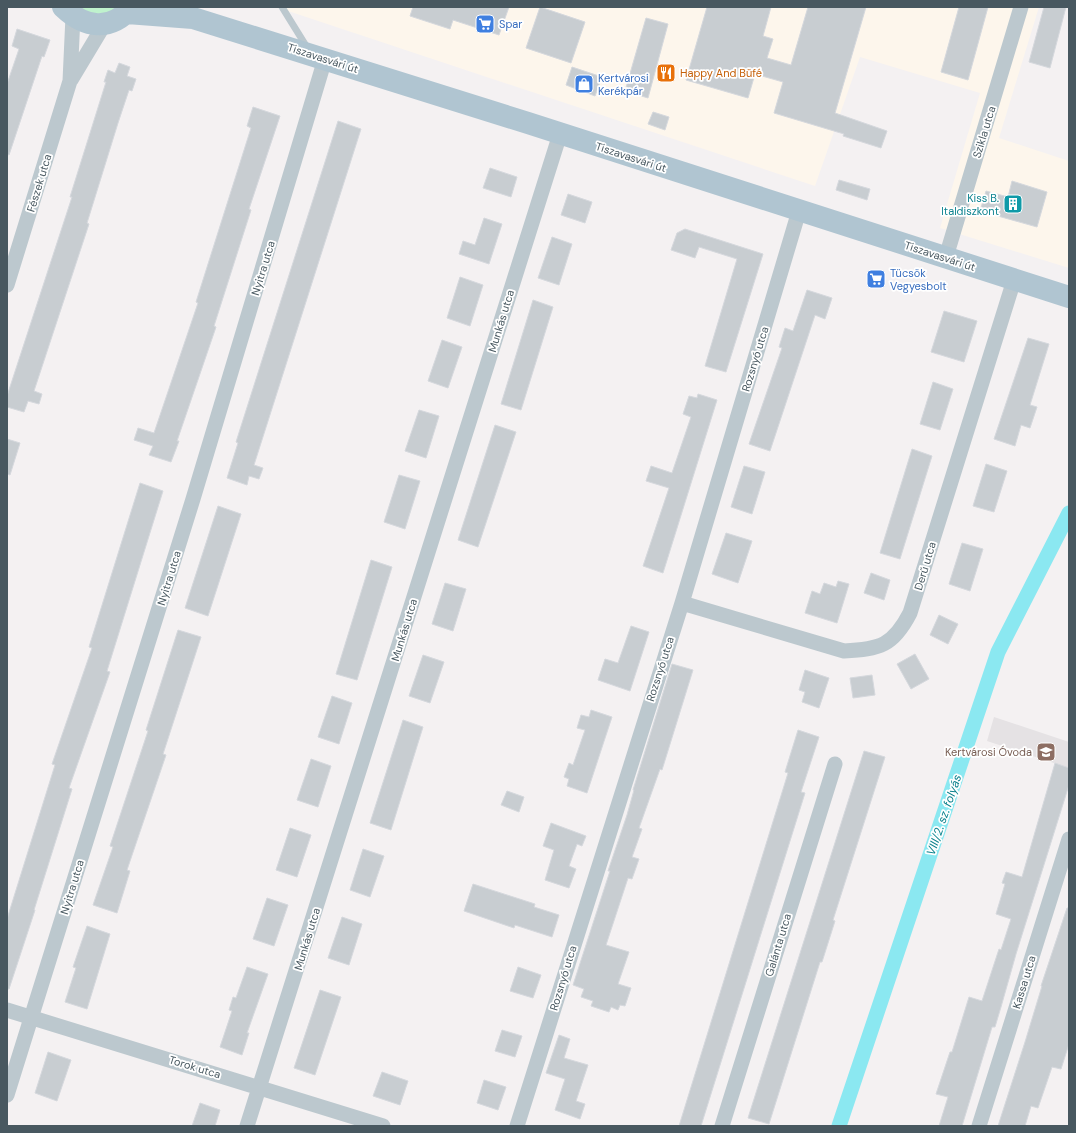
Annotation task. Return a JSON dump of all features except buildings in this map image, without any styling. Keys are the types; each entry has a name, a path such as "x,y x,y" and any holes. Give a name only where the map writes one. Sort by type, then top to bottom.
{"main road":[{"name":"Tiszavasvári út","path":"129,10 186,12 318,56 1069,297"},
{"path":"68,12 86,23 104,25 129,10"}],"street":[{"name":"Szikla utca","path":"946,257 1021,7"},
{"name":"Fészek utca","path":"68,12 70,81"},
{"name":"Fészek utca","path":"7,285 70,81 104,25"},
{"name":"Nyitra utca","path":"7,1095 195,492 318,56"},
{"name":"Munkás utca","path":"247,1126 560,134"},
{"name":"Rozsnyó utca","path":"516,1126 682,602 799,211"},
{"name":"Derű utca","path":"682,602 844,652 867,650 886,643 900,632 910,613 1014,280"},
{"name":"Galánta utca","path":"722,1126 835,764"},
{"name":"Kassa utca","path":"979,1126 1069,839"},
{"name":"Torok utca","path":"7,1010 383,1126"}],"lane":[{"path":"282,7 318,56"}],"shaded area":[{"path":"276,7 1039,7 999,138 1069,161 1069,268 940,228 980,93 860,57 815,186"},
{"name":"Kertvárosi Óvoda","path":"994,717 1069,742 1069,768 987,741"}],"green space":[{"path":"74,7 121,7 96,18"}],"waterway":[{"name":"VIII/2. sz. folyás","path":"839,1126 998,652 1069,513"}],"place":[{"name":"Spar","path":"485,24"},
{"name":"Happy And Büfé","path":"666,73"},
{"name":"Kertvárosi Kerékpár","path":"584,84"},
{"name":"Kiss B. Italdiszkont","path":"1013,204"},
{"name":"Tücsök Vegyesbolt","path":"876,279"},
{"name":"Kertvárosi Óvoda","path":"1046,752"}]}
